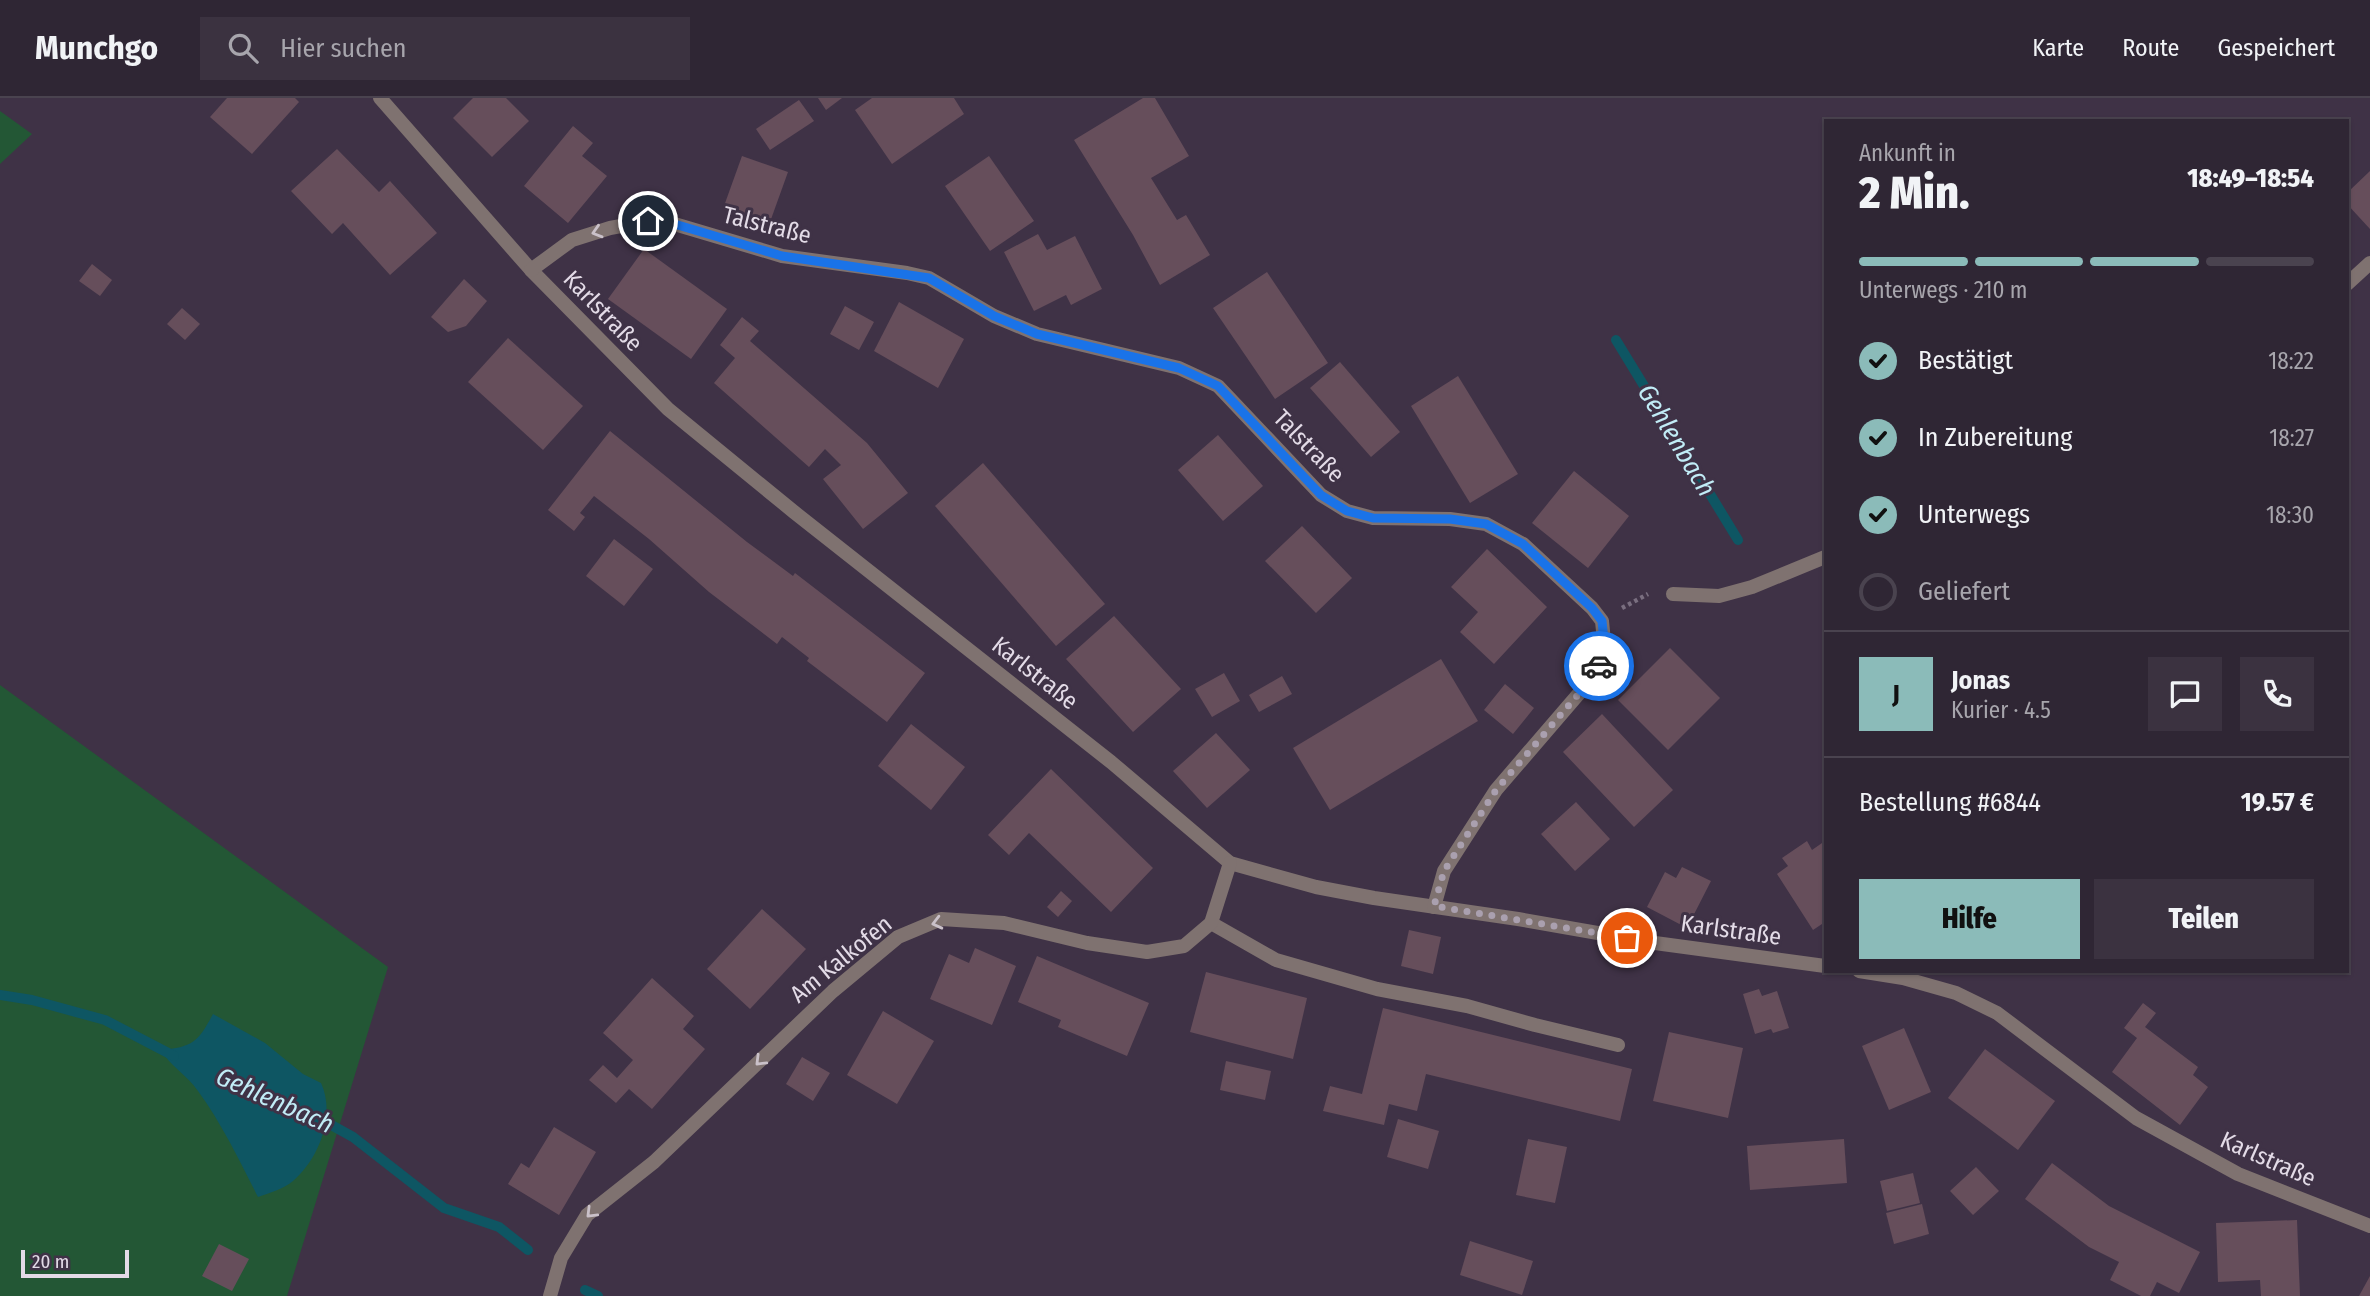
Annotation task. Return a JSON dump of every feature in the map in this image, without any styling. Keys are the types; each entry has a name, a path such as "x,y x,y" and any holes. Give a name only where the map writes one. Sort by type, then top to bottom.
{"street":[{"name":"Karlstraße","path":"380,98 531,270 668,409 1111,762 1230,863 1315,887 1655,943 1824,967"},
{"name":"Talstraße","path":"531,270 572,240 610,228 648,221 671,223 782,256 929,278 994,316 1037,334 1179,368 1218,386 1321,495 1347,511 1373,518 1450,519 1486,524 1523,544 1592,608 1602,621"},
{"path":"2349,282 2370,263"},
{"path":"1673,594 1718,596 1752,587 1824,557"},
{"path":"1434,906 1444,871 1496,790 1594,676 1605,651 1602,621"},
{"path":"1230,863 1211,923 1276,960 1377,989 1467,1006 1618,1045"},
{"name":"Am Kalkofen","path":"550,1296 561,1258 587,1215 654,1163 833,990 898,937 941,919 1004,923 1087,943 1147,952 1184,946 1211,923"},
{"name":"Karlstraße","path":"1872,973 1903,978 1956,993 1997,1013 2136,1118 2238,1174 2370,1226"}],"path":[{"path":"1602,621 1635,600 1653,593 1673,594"}],"green space":[{"path":"0,111 32,134 0,164"},
{"path":"0,685 388,967 287,1296 0,1296"}],"water":[{"path":"213,1014 265,1043 303,1074 321,1083 325,1095 326,1122 310,1161 289,1184 258,1197 207,1104 194,1085 161,1050 188,1045 203,1031"}],"building":[{"path":"227,98 295,98 299,102 252,154 210,117"},
{"path":"473,98 506,98 529,121 492,157 453,118"},
{"path":"818,98 842,98 826,110"},
{"path":"872,98 954,98 964,114 892,164 855,110"},
{"path":"1143,98 1155,98 1189,156 1151,178 1177,220 1186,215 1210,255 1160,285 1133,235 1074,140"},
{"path":"799,100 814,121 770,150 756,129"},
{"path":"573,126 593,143 582,156 607,176 568,223 524,186"},
{"path":"337,149 379,192 390,181 437,233 390,275 343,223 332,234 291,191"},
{"path":"742,156 788,172 770,222 724,206"},
{"path":"989,156 1034,221 990,251 945,186"},
{"path":"2370,171 2370,229 2349,206 2349,191"},
{"path":"1038,234 1047,250 1075,236 1102,289 1071,305 1066,295 1034,311 1004,252"},
{"path":"644,249 727,309 691,359 608,299"},
{"path":"92,264 112,280 100,296 79,281"},
{"path":"1267,272 1328,363 1275,399 1213,308"},
{"path":"464,279 487,301 466,326 448,332 431,317"},
{"path":"899,302 964,339 938,388 874,351"},
{"path":"845,306 874,322 859,350 830,334"},
{"path":"182,308 200,324 185,340 167,324"},
{"path":"742,317 759,331 750,341 867,443 908,493 863,529 823,479 841,465 825,449 809,467 714,383 735,358 720,345"},
{"path":"508,338 583,406 543,450 468,382"},
{"path":"1340,362 1400,432 1371,457 1310,388"},
{"path":"1458,376 1518,474 1470,503 1411,406"},
{"path":"610,431 747,542 793,576 795,573 925,673 887,722 807,661 809,658 782,637 777,644 709,592 649,539 594,496 580,513 585,517 574,531 548,510"},
{"path":"1218,435 1263,486 1223,521 1178,470"},
{"path":"983,463 1105,604 1056,646 935,506"},
{"path":"1574,471 1629,516 1588,568 1532,523"},
{"path":"1302,526 1352,578 1316,613 1265,561"},
{"path":"614,539 653,569 624,606 586,576"},
{"path":"1487,549 1547,607 1494,664 1460,632 1478,612 1451,587"},
{"path":"1114,616 1181,689 1133,732 1066,659"},
{"path":"1670,648 1720,698 1668,750 1618,700"},
{"path":"1441,659 1478,721 1330,810 1293,748"},
{"path":"1224,673 1240,701 1212,717 1195,689"},
{"path":"1282,676 1292,694 1259,712 1249,695"},
{"path":"1505,684 1534,708 1513,734 1484,710"},
{"path":"1602,714 1673,790 1634,827 1563,752"},
{"path":"911,724 965,767 931,810 878,766"},
{"path":"1216,733 1250,770 1207,808 1173,771"},
{"path":"1051,769 1153,868 1111,912 1029,833 1009,855 988,835"},
{"path":"1576,802 1610,839 1575,871 1541,834"},
{"path":"1807,841 1812,850 1822,843 1824,846 1824,923 1813,930 1777,874 1788,866 1782,858"},
{"path":"1682,867 1711,881 1687,928 1647,907 1665,872 1676,878"},
{"path":"1061,891 1072,901 1058,917 1047,907"},
{"path":"762,909 806,949 750,1009 707,969"},
{"path":"1409,930 1441,937 1433,974 1401,966"},
{"path":"975,948 1016,966 992,1025 930,999 949,954 969,963"},
{"path":"1037,956 1149,1003 1127,1056 1058,1027 1061,1020 1018,1002"},
{"path":"1206,972 1307,998 1293,1059 1190,1032"},
{"path":"652,978 694,1016 683,1029 705,1049 652,1109 629,1089 616,1103 589,1080 603,1065 617,1078 633,1060 603,1033"},
{"path":"1759,989 1762,996 1777,991 1789,1028 1773,1033 1771,1029 1755,1034 1743,994"},
{"path":"2143,1003 2156,1013 2145,1027 2198,1067 2193,1075 2208,1087 2180,1125 2112,1072 2137,1038 2124,1028"},
{"path":"1383,1008 1632,1069 1620,1121 1426,1074 1417,1111 1389,1104 1384,1125 1323,1111 1330,1086 1362,1094"},
{"path":"883,1011 934,1041 897,1104 847,1075"},
{"path":"1904,1028 1931,1092 1889,1110 1862,1046"},
{"path":"1669,1032 1743,1048 1728,1118 1653,1101"},
{"path":"1985,1049 2055,1101 2018,1150 1948,1098"},
{"path":"802,1057 830,1073 813,1101 786,1084"},
{"path":"1226,1061 1271,1071 1265,1100 1220,1090"},
{"path":"1398,1119 1439,1131 1428,1169 1387,1157"},
{"path":"554,1127 596,1152 559,1215 508,1184 521,1163 529,1168"},
{"path":"1528,1139 1567,1147 1555,1203 1516,1195"},
{"path":"1844,1139 1847,1183 1750,1190 1747,1146"},
{"path":"2052,1163 2109,1206 2200,1252 2179,1293 2157,1282 2150,1296 2141,1296 2110,1280 2119,1262 2089,1247 2025,1199"},
{"path":"1976,1167 1999,1191 1973,1215 1950,1191"},
{"path":"1913,1173 1920,1203 1887,1211 1880,1181"},
{"path":"1922,1204 1929,1234 1894,1244 1886,1213"},
{"path":"2297,1220 2300,1296 2261,1296 2260,1280 2218,1282 2216,1223"},
{"path":"1470,1241 1533,1261 1522,1295 1460,1275"},
{"path":"219,1244 249,1259 232,1291 202,1276"},
{"path":"2370,1276 2370,1296 2359,1296"}],"waterway":[{"name":"Gehlenbach","path":"1616,340 1738,540"},
{"name":"Gehlenbach","path":"0,995 32,1000 105,1020 174,1056"},
{"name":"Gehlenbach","path":"315,1116 353,1137 444,1208 499,1227 528,1250"},
{"name":"Gehlenbach","path":"585,1290 598,1296"}],"way so far":[{"path":"1599,666 1594,676 1496,790 1444,871 1434,906 1627,938"}],"route":[{"path":"648,221 671,223 782,256 929,278 994,316 1037,334 1179,368 1218,386 1254,421 1298,473 1321,495 1347,511 1373,518 1450,519 1486,524 1523,544 1592,608 1602,621 1605,651 1599,666"}]}
